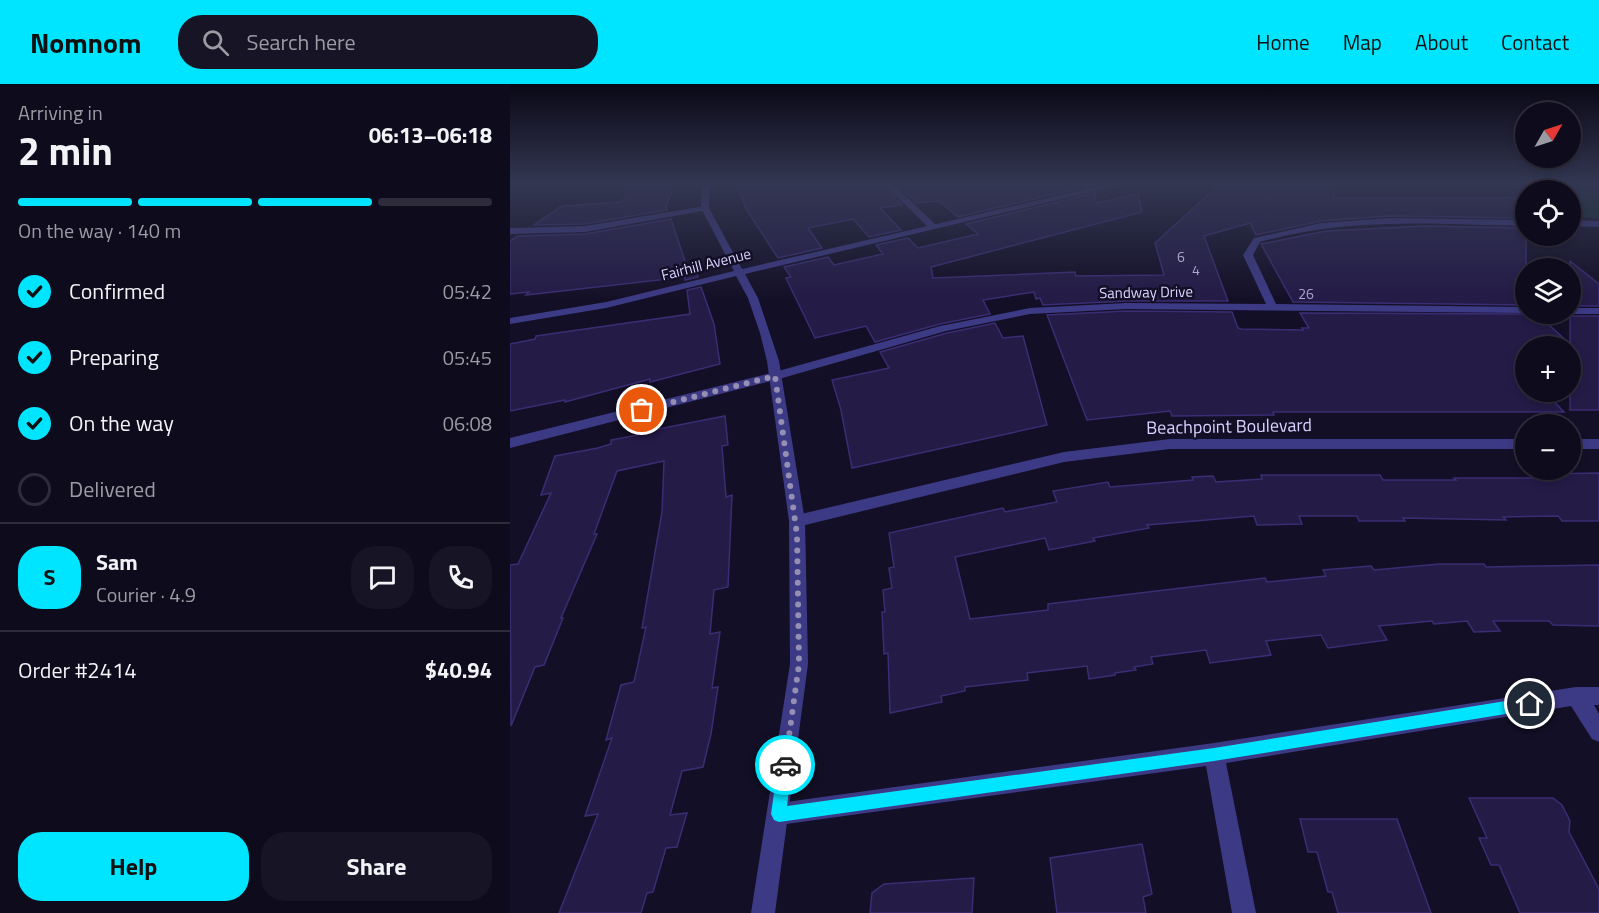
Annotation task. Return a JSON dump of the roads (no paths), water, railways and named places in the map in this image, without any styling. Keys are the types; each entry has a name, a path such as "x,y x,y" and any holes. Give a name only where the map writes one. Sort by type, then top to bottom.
{"street":[{"path":"510,231 585,230 625,223"},
{"path":"713,223 753,298 766,333 775,376 797,521 799,664 763,913"},
{"path":"928,223 933,227"},
{"name":"Fairhill Avenue","path":"510,321 606,305 951,223"},
{"path":"1272,306 1248,255 1257,240 1280,232 1317,226 1377,223"},
{"path":"1483,223 1515,223"},
{"path":"1581,223 1599,224"},
{"name":"Sandway Drive","path":"510,444 775,376 944,328 1030,311 1126,306 1515,310"},
{"path":"1581,311 1599,311"},
{"name":"Beachpoint Boulevard","path":"797,521 1064,457 1170,444 1515,444"},
{"path":"1581,444 1599,444"},
{"path":"779,814 1214,754 1576,696 1599,696"},
{"path":"1576,696 1599,732"},
{"path":"1214,754 1244,913"}]}
